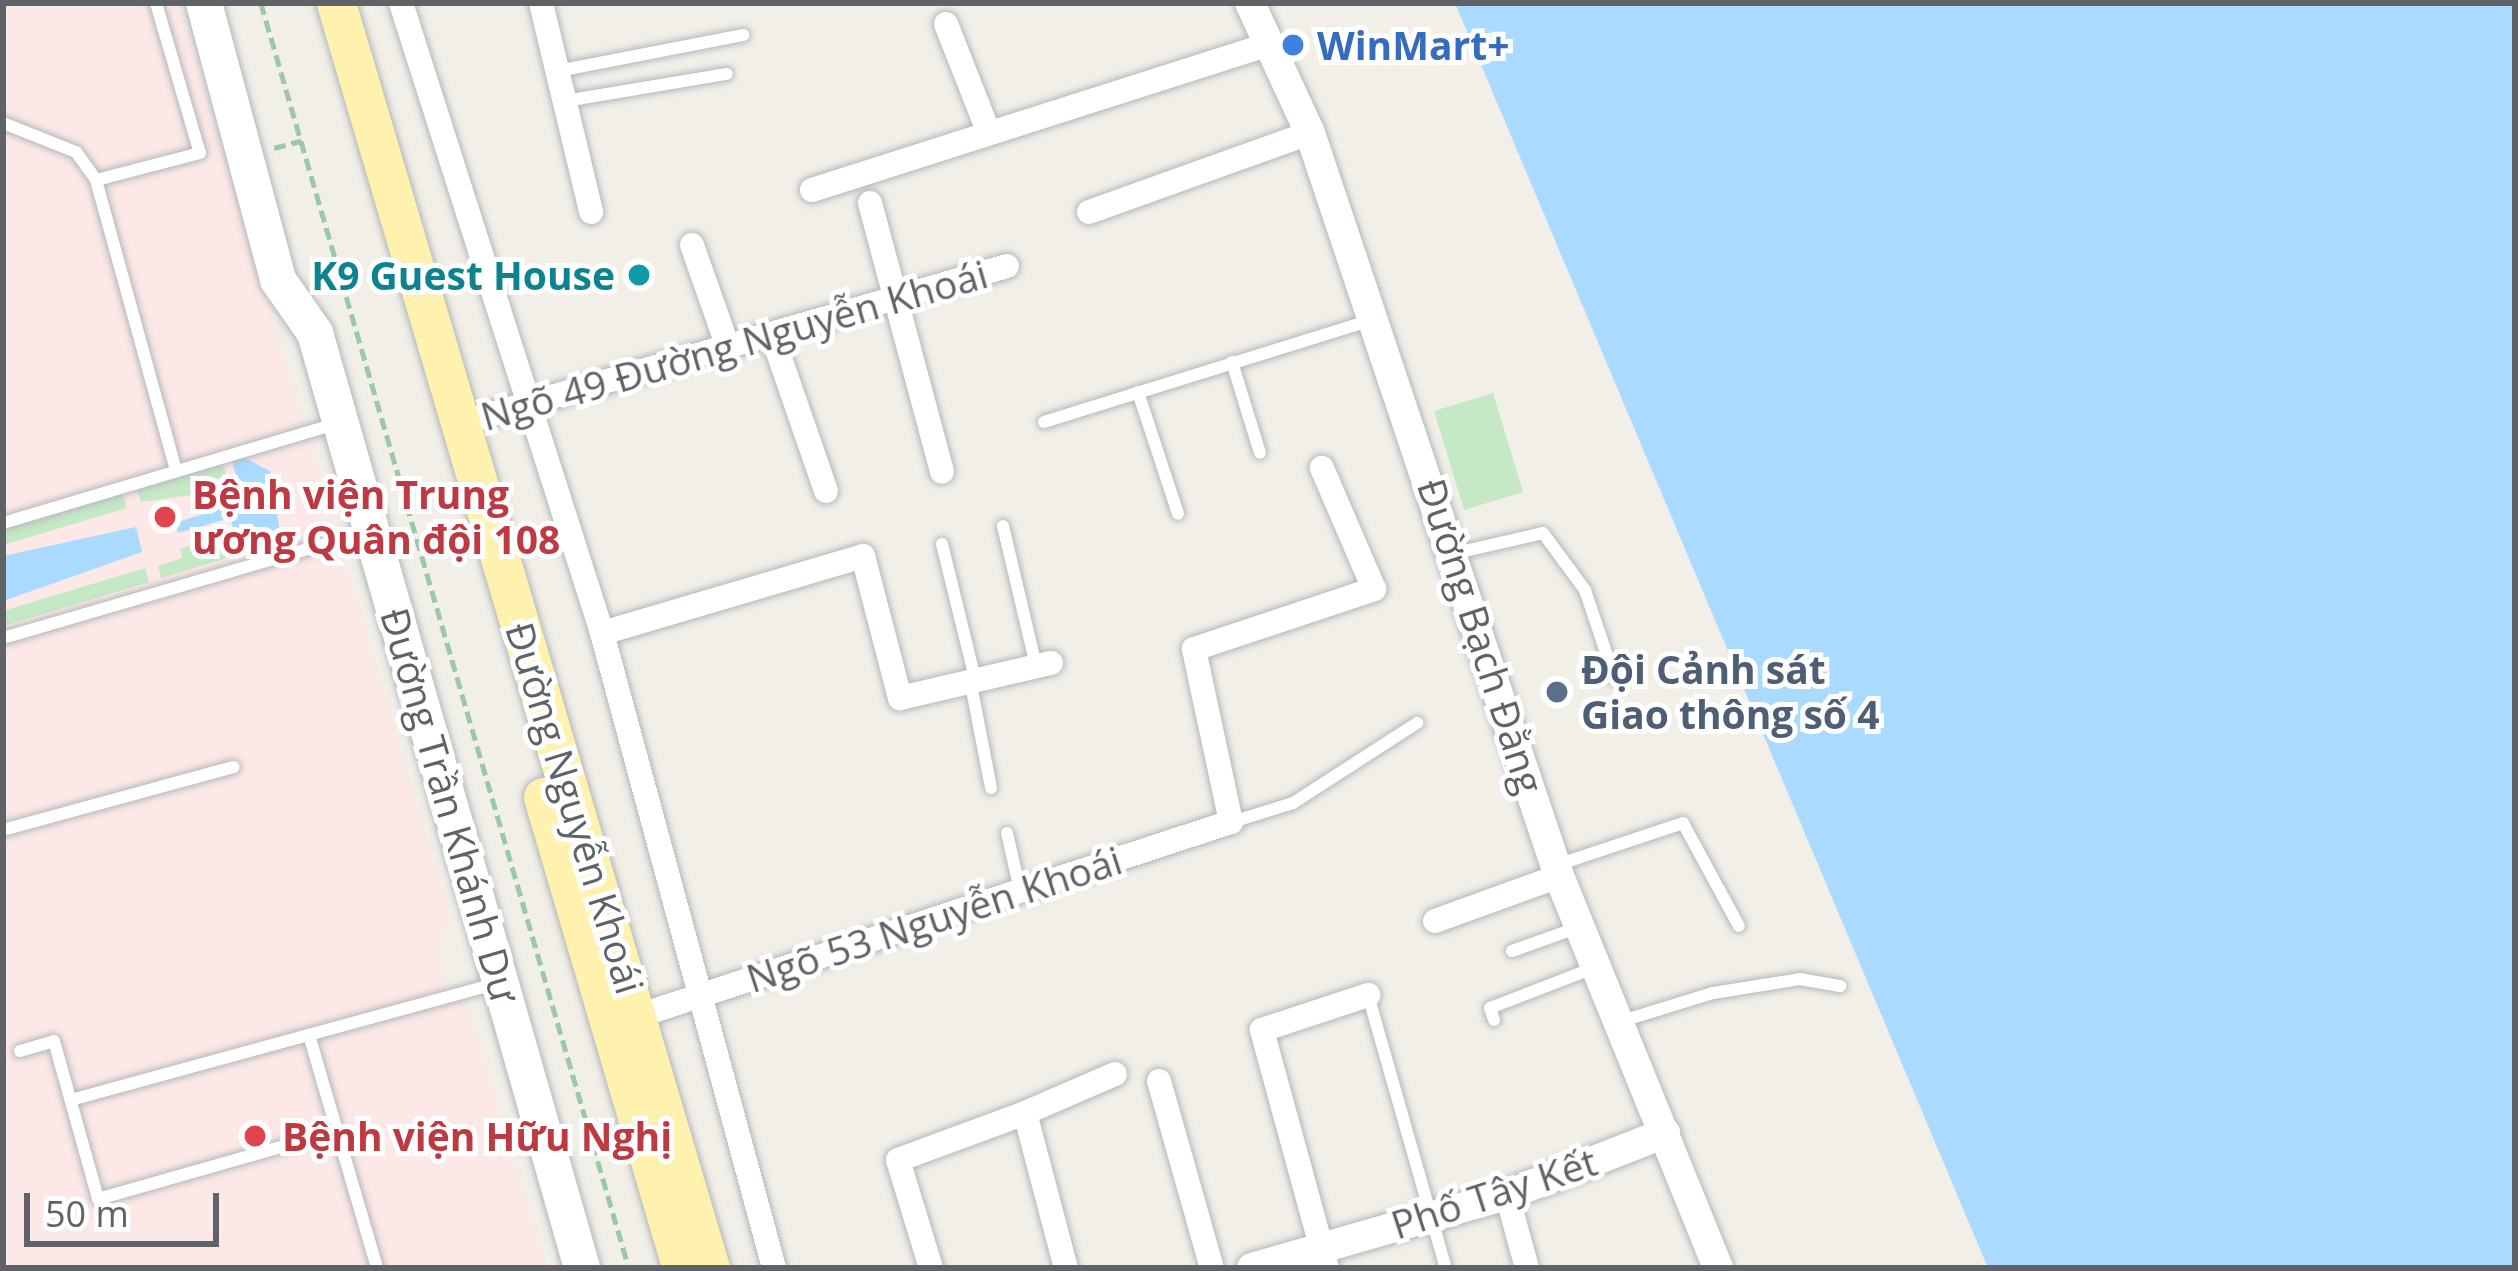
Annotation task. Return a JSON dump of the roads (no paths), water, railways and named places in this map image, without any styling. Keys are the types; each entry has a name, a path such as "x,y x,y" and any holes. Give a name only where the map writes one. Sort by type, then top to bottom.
{"main road":[{"name":"Đường Trần Khánh Dư","path":"205,3 278,280 315,333 582,1268"},
{"name":"Đường Nguyễn Khoái","path":"310,3 682,1268"},
{"name":"Đường Nguyễn Khoái","path":"336,3 710,1268"}],"street":[{"name":"Đường Nguyễn Khoái","path":"401,3 534,404 602,633 774,1268"},
{"path":"541,3 591,212"},
{"name":"Đường Bạch Đằng","path":"1250,3 1310,133 1579,927 1622,1021 1718,1268"},
{"path":"946,24 989,134"},
{"path":"812,190 1269,44"},
{"path":"1089,212 1310,133"},
{"path":"870,202 891,301 942,471"},
{"path":"692,245 728,347"},
{"name":"Ngõ 49 Đường Nguyễn Khoái","path":"461,423 1007,266"},
{"path":"772,334 826,491"},
{"path":"1231,823 1194,650 1374,589 1322,468"},
{"path":"602,633 863,556 900,698 1044,665"},
{"name":"Ngõ 53 Nguyễn Khoái","path":"638,1016 1231,823"},
{"path":"1435,921 1558,870"},
{"path":"1324,1257 1262,1030 1368,995"},
{"path":"931,1268 898,1160 1115,1074"},
{"path":"1159,1081 1212,1268"},
{"path":"1025,1113 1066,1268"},
{"name":"Phố Tây Kết","path":"1252,1268 1324,1257 1507,1195 1664,1133"},
{"path":"1507,1195 1527,1268"}],"lane":[{"path":"96,180 200,153 156,3"},
{"path":"557,71 744,35"},
{"path":"564,101 727,74"},
{"path":"3,123 76,152 96,180 176,472"},
{"path":"1044,422 1372,320"},
{"path":"1232,362 1260,454"},
{"path":"1138,392 1178,514"},
{"path":"3,523 340,423"},
{"path":"1003,526 1044,665"},
{"path":"3,638 370,530"},
{"path":"1456,553 1544,533 1585,590 1615,679"},
{"path":"942,544 974,684 991,788"},
{"path":"1231,823 1293,803 1417,723"},
{"path":"3,830 234,767"},
{"path":"1558,870 1683,823 1739,926"},
{"path":"1007,833 1020,891"},
{"path":"1512,951 1579,927"},
{"path":"1494,1020 1490,1008 1598,966"},
{"path":"71,1100 500,982"},
{"path":"1622,1021 1735,989 1840,986"},
{"path":"1368,995 1446,1268"},
{"path":"310,1035 377,1268"},
{"path":"20,1051 54,1041 98,1198 337,1131"}],"water":[{"path":"1455,3 2515,3 2515,1268 1988,1268"},
{"path":"245,458 270,471 281,538 259,549 251,525 234,530 230,518 178,533 175,523 226,507 223,494 240,489 232,461"},
{"path":"136,527 142,552 3,601 3,556"}],"place":[{"name":"WinMart+","path":"1293,45"},
{"name":"K9 Guest House","path":"639,275"},
{"name":"Bệnh viện Trung ương Quân đội 108","path":"165,517"},
{"name":"Đội Cảnh sát Giao thông số 4","path":"1557,692"},
{"name":"Bệnh viện Hữu Nghị","path":"255,1136"}]}
